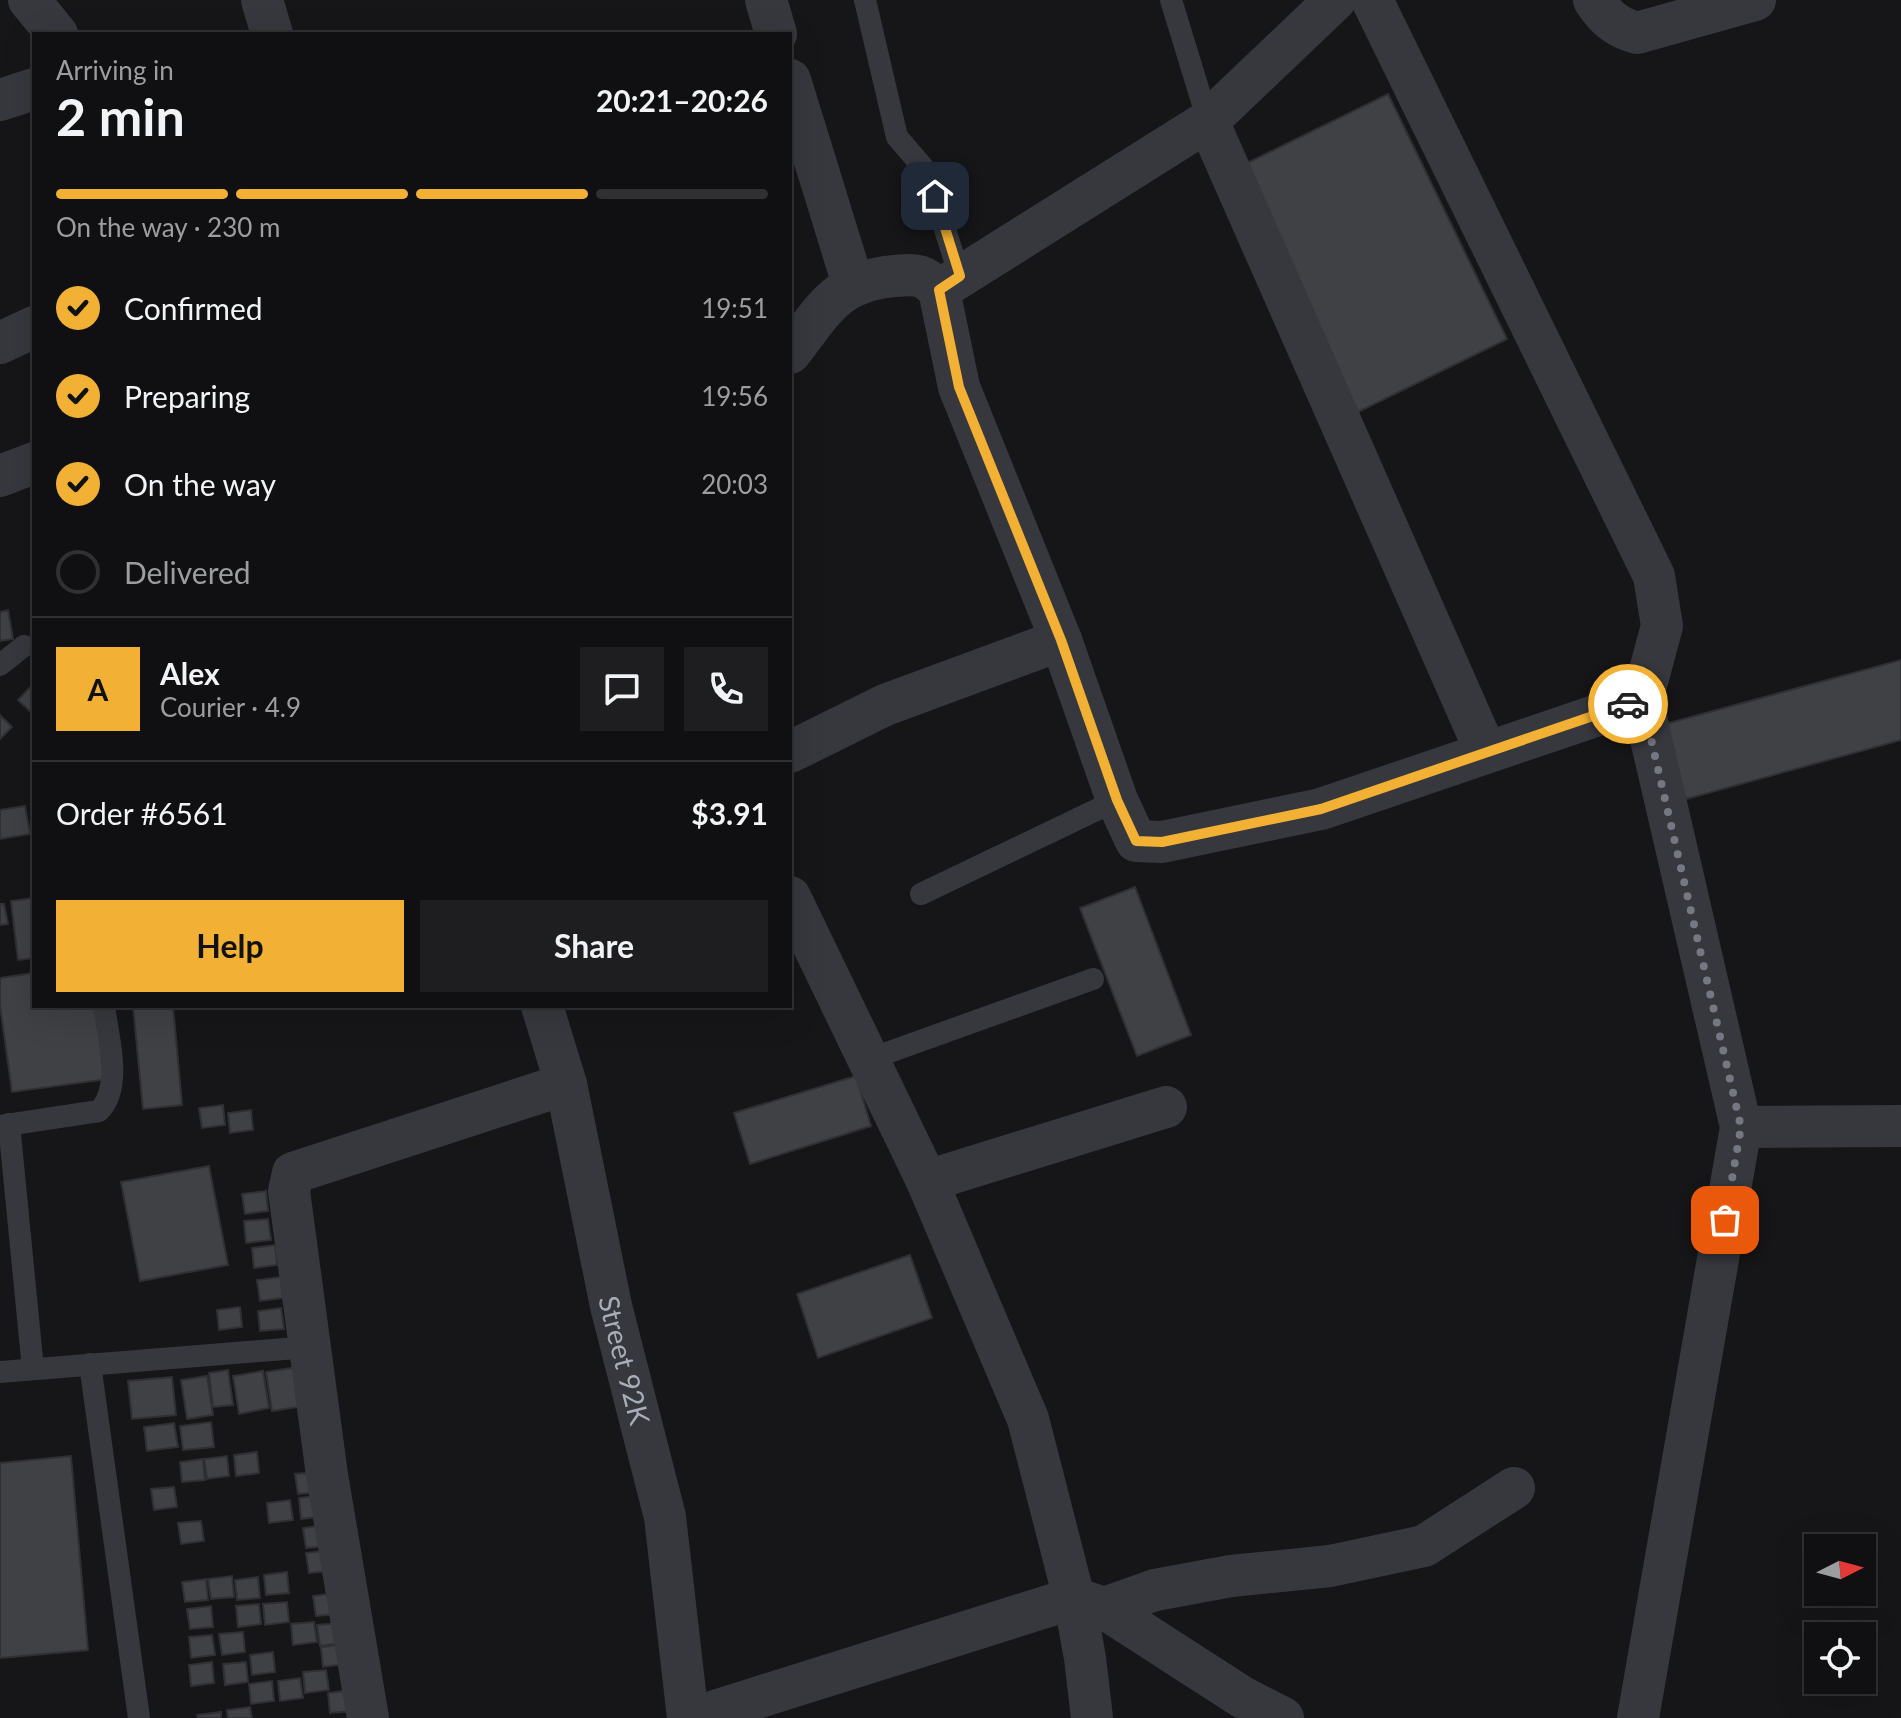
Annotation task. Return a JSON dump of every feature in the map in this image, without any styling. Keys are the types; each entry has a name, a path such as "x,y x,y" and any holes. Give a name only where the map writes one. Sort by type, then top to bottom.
{"street":[{"path":"29,0 55,32"},
{"path":"262,0 271,32"},
{"path":"766,0 775,32"},
{"path":"792,350 834,297 853,284 878,277 911,274 950,283 1208,121 1335,0"},
{"path":"1372,0 1654,576 1662,626 1642,700 1741,1127 1638,1718"},
{"path":"1594,0 1605,17 1620,29 1637,33 1755,0"},
{"path":"792,86 853,284"},
{"path":"0,100 32,90"},
{"path":"1208,121 1486,752"},
{"path":"950,283 959,387 1061,640 1117,800 1136,841 1162,842 1321,809 1642,700"},
{"path":"0,343 32,328"},
{"path":"0,476 32,464"},
{"path":"792,751 885,705 1061,640"},
{"path":"792,901 927,1181 1028,1419 1089,1603 1085,1658 1092,1718"},
{"name":"Street 92K","path":"543,1008 566,1084 611,1306 665,1517 691,1718"},
{"path":"368,1718 309,1347 289,1191 293,1173 566,1084"},
{"path":"927,1181 1166,1107"},
{"path":"1741,1127 1901,1126"},
{"path":"691,1718 1089,1603 1231,1576 1330,1566 1424,1546 1514,1488"},
{"path":"1089,1603 1242,1697 1283,1718"}],"lane":[{"path":"865,0 897,137 928,177 950,283"},
{"path":"1171,0 1208,121"},
{"path":"0,665 24,646"},
{"path":"921,894 1117,800"},
{"path":"870,1059 1093,979"},
{"path":"33,1369 5,1125 99,1111 107,1104 113,1086 104,1008"},
{"path":"0,1372 309,1347"},
{"path":"90,1364 139,1718"}],"building":[{"path":"1388,94 1507,339 1358,412 1239,167"},
{"path":"8,610 13,639 0,641 0,612"},
{"path":"1901,660 1901,740 1679,801 1658,726"},
{"path":"32,685 32,713 18,700"},
{"path":"0,715 12,727 0,739"},
{"path":"25,806 30,834 0,839 0,810"},
{"path":"1135,887 1191,1035 1137,1056 1080,908"},
{"path":"32,898 32,958 18,960 11,901"},
{"path":"0,904 4,904 8,924 0,925"},
{"path":"32,973 32,1008 98,1008 108,1079 12,1092 0,1005 0,978"},
{"path":"133,1008 173,1008 182,1105 143,1109"},
{"path":"856,1076 871,1126 750,1164 734,1113"},
{"path":"223,1105 225,1125 202,1128 199,1108"},
{"path":"251,1110 253,1130 230,1133 228,1113"},
{"path":"209,1166 228,1265 140,1281 121,1182"},
{"path":"266,1191 268,1211 245,1214 242,1194"},
{"path":"268,1219 271,1240 246,1243 244,1221"},
{"path":"275,1245 277,1265 254,1268 252,1248"},
{"path":"910,1255 932,1318 818,1358 797,1294"},
{"path":"281,1277 283,1298 260,1301 257,1280"},
{"path":"240,1307 242,1327 219,1330 217,1310"},
{"path":"281,1308 284,1329 260,1331 258,1311"},
{"path":"298,1367 304,1406 272,1411 266,1372"},
{"path":"228,1370 233,1405 213,1407 209,1373"},
{"path":"263,1371 269,1408 239,1414 233,1376"},
{"path":"207,1376 213,1415 187,1419 181,1380"},
{"path":"172,1377 176,1415 132,1419 128,1381"},
{"path":"211,1422 214,1447 183,1450 180,1426"},
{"path":"174,1423 178,1447 147,1451 144,1427"},
{"path":"257,1452 259,1473 236,1476 234,1455"},
{"path":"71,1456 88,1650 0,1658 0,1463"},
{"path":"227,1456 229,1476 207,1479 204,1459"},
{"path":"203,1459 205,1480 182,1482 180,1462"},
{"path":"318,1472 321,1492 298,1494 295,1474"},
{"path":"174,1487 177,1507 154,1510 151,1489"},
{"path":"322,1495 324,1516 301,1519 299,1498"},
{"path":"290,1500 293,1520 269,1523 267,1503"},
{"path":"201,1521 204,1541 181,1544 178,1523"},
{"path":"326,1525 329,1546 306,1548 303,1528"},
{"path":"329,1550 332,1571 309,1573 306,1553"},
{"path":"287,1572 289,1593 266,1595 264,1575"},
{"path":"232,1576 234,1597 211,1599 208,1579"},
{"path":"258,1577 260,1598 237,1600 235,1580"},
{"path":"206,1579 208,1600 185,1602 182,1582"},
{"path":"336,1593 338,1614 316,1616 313,1596"},
{"path":"287,1602 289,1622 265,1625 263,1604"},
{"path":"259,1604 261,1624 238,1627 236,1606"},
{"path":"211,1606 213,1627 190,1629 187,1609"},
{"path":"314,1622 317,1642 293,1645 291,1624"},
{"path":"340,1623 342,1643 320,1646 317,1625"},
{"path":"243,1632 245,1652 222,1655 219,1634"},
{"path":"212,1635 215,1655 191,1658 189,1637"},
{"path":"344,1644 346,1664 323,1667 321,1647"},
{"path":"273,1652 275,1672 252,1675 250,1655"},
{"path":"212,1662 214,1683 191,1686 189,1665"},
{"path":"246,1662 248,1682 225,1685 223,1664"},
{"path":"326,1670 329,1690 305,1693 303,1672"},
{"path":"300,1678 303,1698 280,1701 278,1681"},
{"path":"272,1681 274,1701 251,1704 249,1684"},
{"path":"351,1690 353,1711 330,1713 328,1693"},
{"path":"250,1707 252,1718 228,1718 227,1710"},
{"path":"221,1712 221,1718 198,1718 197,1715"}],"way so far":[{"path":"1628,704 1642,700 1741,1127 1725,1220"}],"route":[{"path":"935,196 960,276 939,290 959,387 1061,640 1117,800 1136,841 1162,842 1321,809 1628,704"}]}
